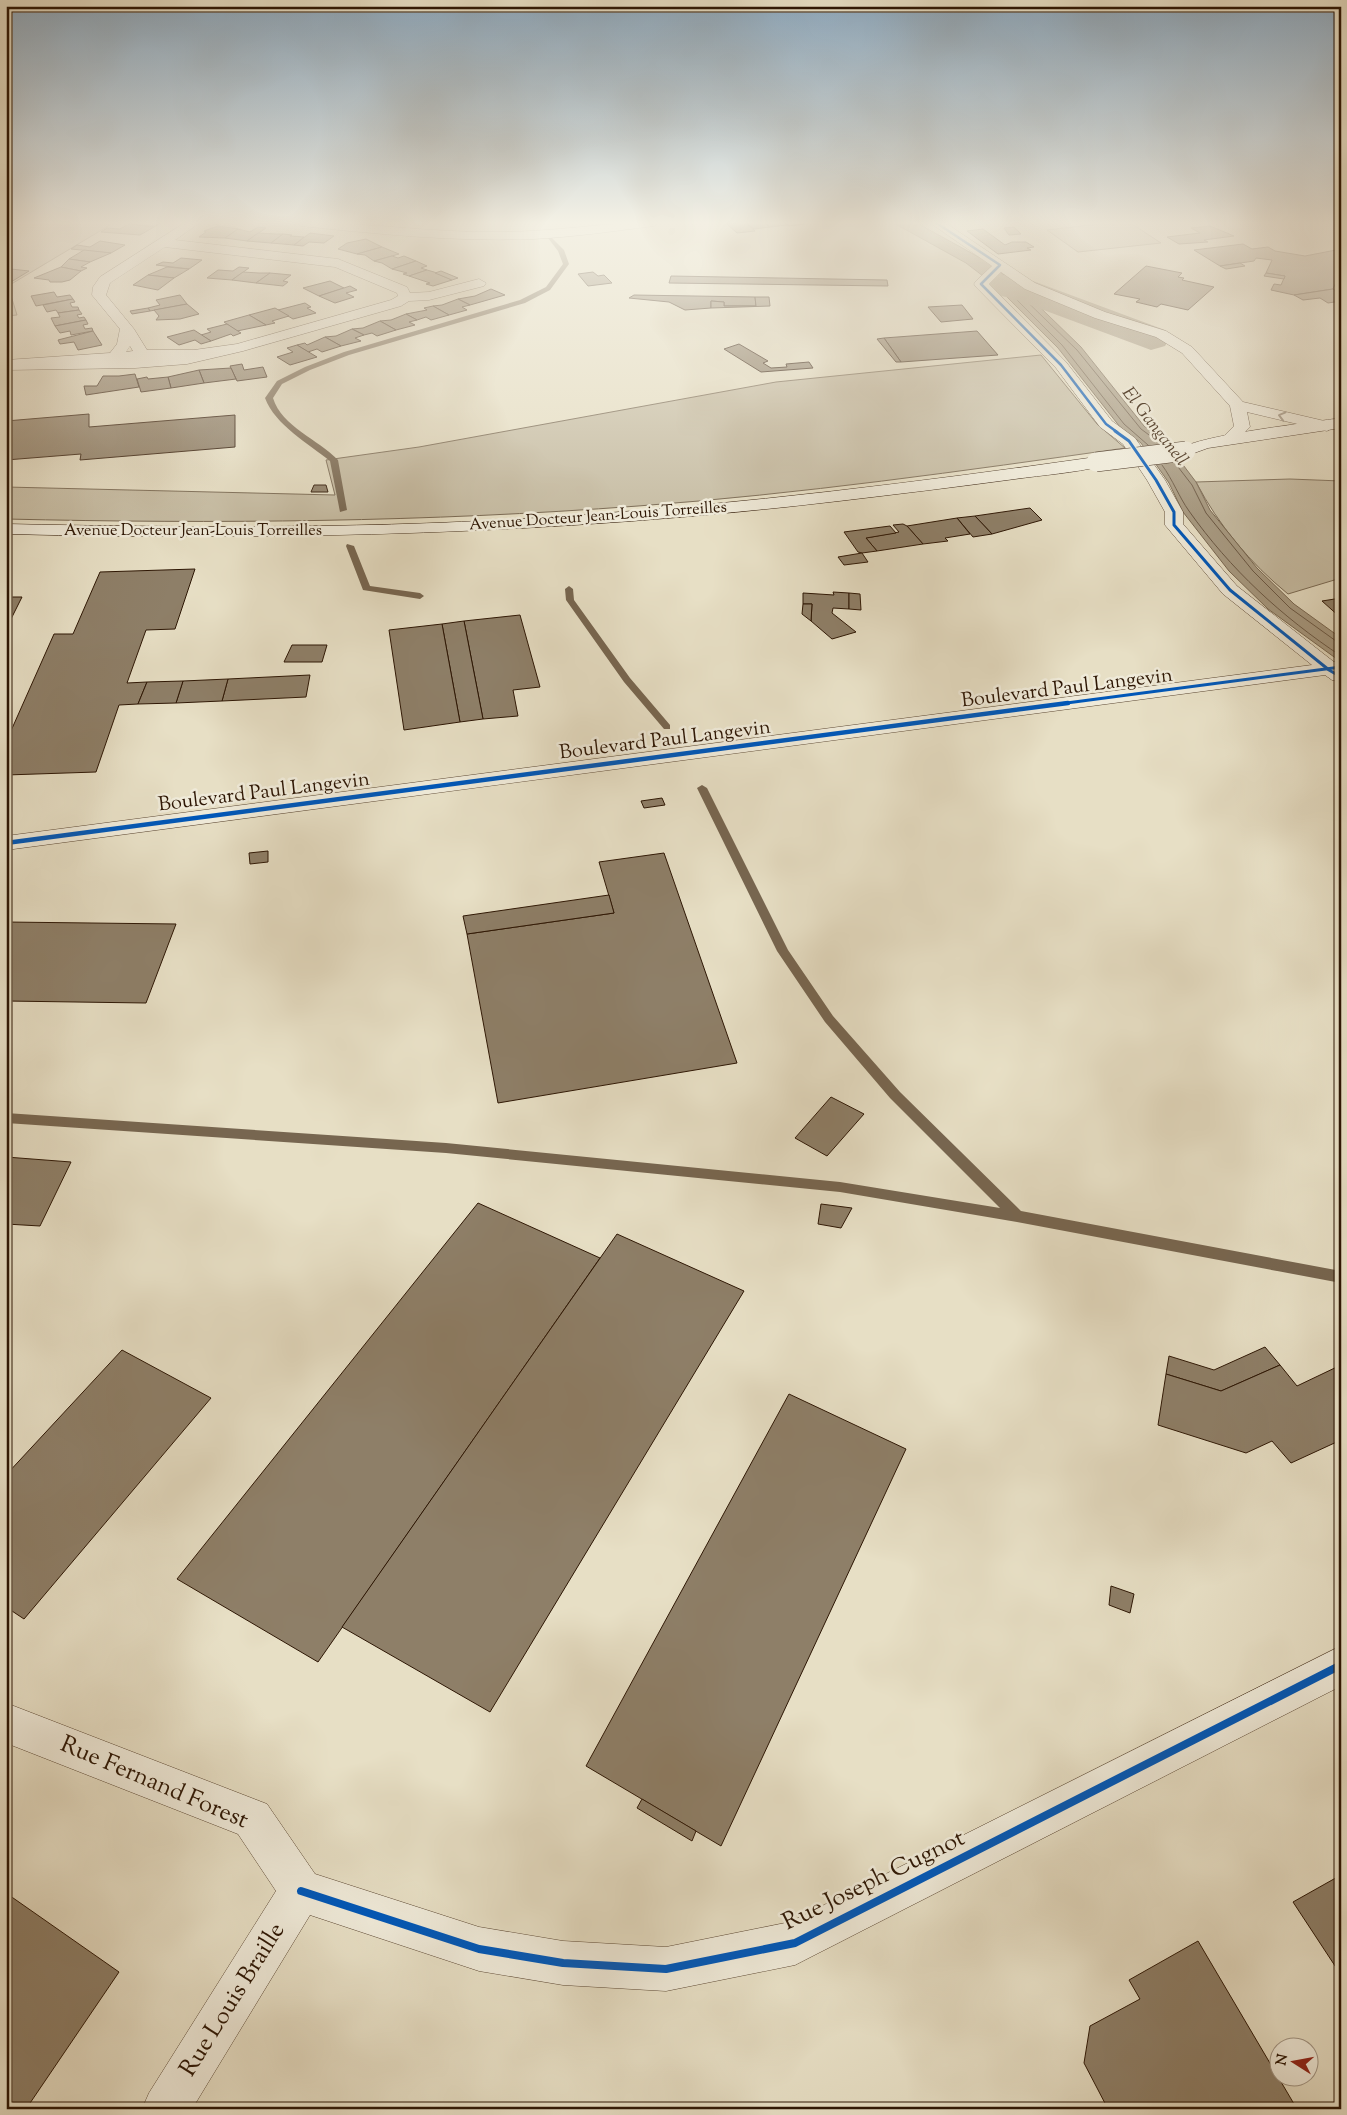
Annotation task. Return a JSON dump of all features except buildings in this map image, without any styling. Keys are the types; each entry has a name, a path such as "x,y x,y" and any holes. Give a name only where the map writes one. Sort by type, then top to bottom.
{"street":[{"path":"118,321 137,341 142,355"},
{"path":"6,365 121,360 173,362 211,356 334,321"},
{"path":"1016,321 1061,365 1106,424 1129,441 1161,488 1174,512 1174,525 1230,590 1337,670"},
{"path":"1118,321 1161,334 1187,350 1208,375 1238,404 1336,427"},
{"path":"121,360 126,331"},
{"path":"121,360 142,355 194,354 238,348"},
{"path":"1228,440 1242,427 1238,404"},
{"name":"Avenue Docteur Jean-Louis Torreilles","path":"1186,451 1204,444 1228,440 1336,427"},
{"name":"Avenue Docteur Jean-Louis Torreilles","path":"6,529 152,533 388,530 642,516 989,478 1186,451 1231,450 1336,427"},
{"name":"Boulevard Paul Langevin","path":"6,843 1337,670"},
{"name":"Rue Joseph Cugnot","path":"301,1891 479,1949 563,1963 666,1969 795,1943 1341,1665"},
{"name":"Rue Fernand Forest","path":"6,1723 252,1819 301,1891"},
{"name":"Rue Louis Braille","path":"165,2109 301,1891"}],"shaded area":[{"path":"1041,355 1097,424 1125,448 821,488 638,506 480,515 322,520 6,519 6,487 335,495 326,460 419,447 776,382"},
{"path":"1290,479 1341,481 1341,578 1288,594 1261,570 1236,543 1215,514 1196,482"}],"water":[{"path":"1031,321 1054,321 1081,347 1144,426 1165,441 1196,482 1210,510 1257,568 1294,604 1341,638 1341,662 1268,609 1229,571 1183,512 1169,483 1141,443 1120,427 1058,348"}],"waterway":[{"path":"343,510 334,460 286,422 271,405 269,398 280,383 307,368 347,353 458,321"},
{"path":"1105,321 1151,338"},
{"path":"350,546 366,588 420,596"},
{"path":"569,589 570,600 627,680 667,727"},
{"path":"702,788 783,951 829,1019 895,1095 1017,1216"},
{"path":"6,1118 446,1148 840,1187 1017,1216"},
{"path":"1017,1216 1341,1277"}],"cycle path":[{"path":"1017,321 1061,365 1106,424 1129,441 1156,480 1174,512 1174,525 1230,590 1329,670 1341,677"},
{"path":"6,843 1341,667"},
{"path":"301,1891 479,1949 563,1963 666,1969 795,1943 1341,1665"}],"water label":[{"name":"El Ganganell","path":"1154,427"}]}
